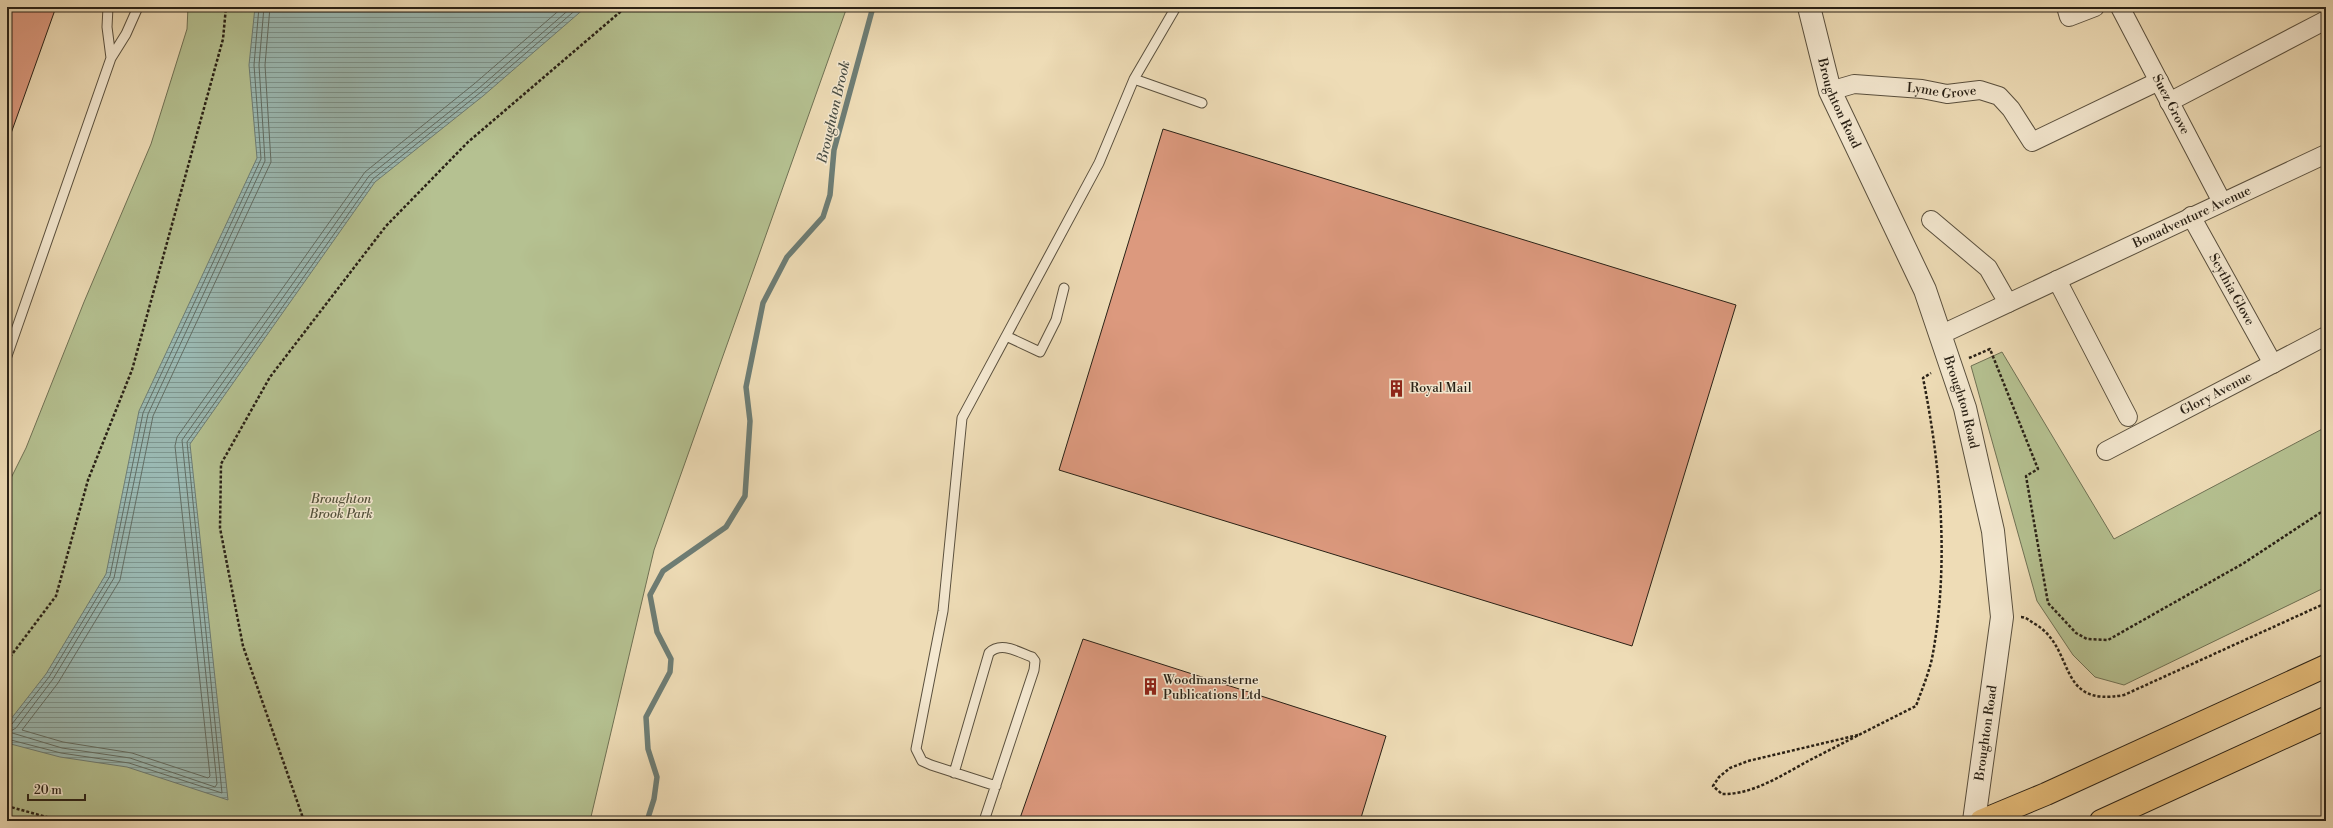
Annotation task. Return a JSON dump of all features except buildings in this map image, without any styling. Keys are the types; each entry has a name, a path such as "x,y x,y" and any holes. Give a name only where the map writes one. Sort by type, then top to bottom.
{"highway":[{"path":"1981,821 2046,794 2326,666"},
{"path":"2101,821 2326,718"}],"street":[{"name":"Broughton Road","path":"1809,7 1830,92 1924,290 1940,335 1965,408 1994,531 2002,617 1974,821"},
{"path":"2066,7 2069,18 2095,7"},
{"name":"Suez Grove","path":"2120,7 2222,202"},
{"path":"2170,102 2326,20"},
{"name":"Lyme Grove","path":"1830,92 1854,84 1922,89 1947,94 1980,90 1999,96 2011,109 2032,142 2159,81"},
{"name":"Bonadventure Avenue","path":"1940,335 2326,154"},
{"name":"Scythia Glove","path":"2191,216 2273,364"},
{"path":"1931,220 1988,268 2008,303"},
{"path":"2056,280 2128,417"},
{"name":"Glory Avenue","path":"2106,451 2326,336"}],"lane":[{"path":"108,7 107,27 111,58"},
{"path":"7,356 111,58 126,34 138,7"},
{"path":"996,786 922,761 917,756 916,744 943,611 962,418 1099,164 1134,79 1176,7"},
{"path":"1134,79 1202,104"},
{"path":"1006,336 1040,352 1056,320 1064,288"},
{"path":"954,773 989,653 995,647 1001,646 1032,657 1036,661 1034,670 984,821"}],"path":[{"path":"7,661 56,596 88,480 132,370 223,39 226,7"},
{"path":"304,821 243,646 220,528 221,464 270,377 386,226 468,142 626,7"},
{"path":"1962,361 1990,349 2038,469 2026,476 2048,603 2076,633 2088,639 2108,640 2244,563 2326,509"},
{"path":"1858,735 1748,762 1730,768 1719,777 1713,786 1722,794 1735,794 1756,787 1916,706 1933,655 1941,592 1940,503 1932,421 1923,378 1933,372"},
{"path":"2002,617 2024,617 2044,629 2057,648 2076,686 2086,693 2107,698 2124,695 2326,603"},
{"path":"7,806 60,821"}],"green space":[{"name":"Broughton Brook Park","path":"188,7 847,7 654,550 590,821 7,821 7,486 26,448 84,302 151,144 187,29"},
{"path":"2002,352 2114,539 2326,427 2326,587 2124,685 2095,677 2073,655 2037,601 1971,366"}],"water":[{"path":"255,7 586,7 483,96 375,182 190,444 228,800 127,767 60,757 7,743 7,724 46,674 106,574 139,411 257,158 249,65"}],"waterway":[{"name":"Broughton Brook","path":"647,821 654,799 657,777 648,749 646,717 670,672 671,659 657,632 650,595 663,571 726,527 745,496 750,421 746,387 763,303 787,257 823,217 830,195 834,150 873,7"}],"place":[{"name":"Royal Mail","path":"1397,388"},
{"name":"Woodmansterne Publications Ltd","path":"1150,687"}]}
